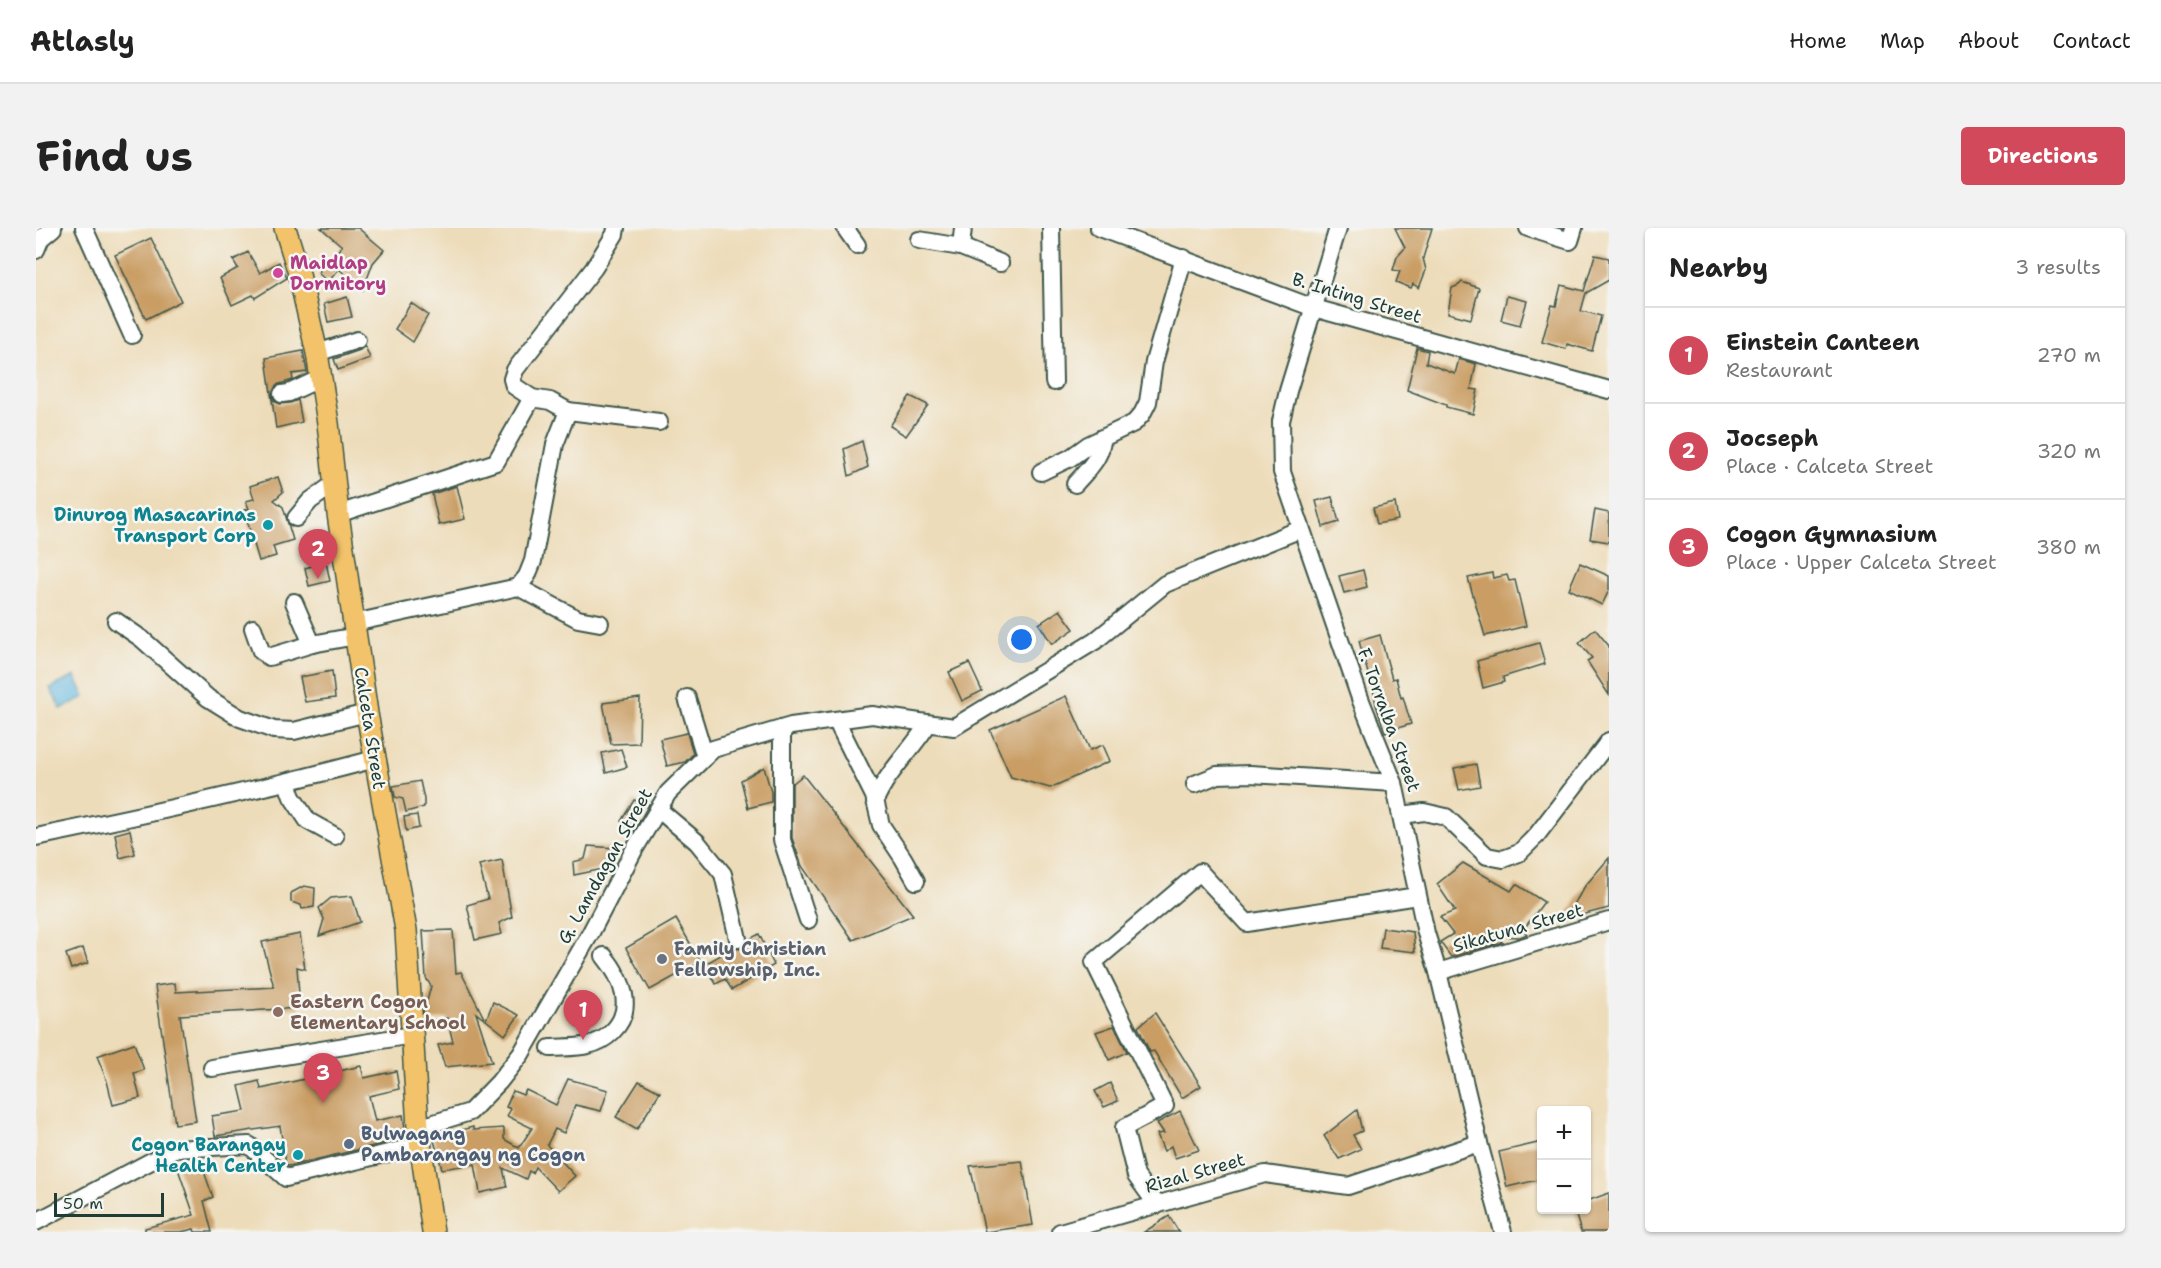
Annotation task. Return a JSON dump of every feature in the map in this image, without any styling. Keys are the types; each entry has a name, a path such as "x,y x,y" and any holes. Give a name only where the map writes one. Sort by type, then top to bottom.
{"main road":[{"name":"Calceta Street","path":"285,228 298,270 321,378 366,713 405,930 419,1136 433,1232"}],"street":[{"path":"36,250 41,238 52,228"},
{"path":"84,228 132,335"},
{"path":"616,228 615,234 594,268 515,370 512,379 514,386 532,398 550,401 568,411 660,422"},
{"path":"845,228 857,245"},
{"path":"961,247 963,228"},
{"path":"1051,228 1054,382"},
{"name":"B. Inting Street","path":"1099,228 1314,308 1609,390"},
{"name":"F. Torralba Street","path":"1338,228 1281,421 1282,472 1361,701 1394,783 1417,896 1503,1232"},
{"path":"1528,228 1570,241 1574,228"},
{"path":"919,240 961,247 1000,263"},
{"path":"1041,472 1070,458 1088,445 1134,423 1142,414 1148,402 1154,362 1184,258"},
{"path":"316,353 357,340"},
{"path":"282,394 321,378"},
{"path":"338,514 496,462 532,398"},
{"path":"253,628 261,651 269,657 355,630 518,587 533,561 555,444 568,411"},
{"path":"1070,458 1075,488 1096,461 1102,448 1102,438"},
{"path":"296,518 310,501 335,483"},
{"name":"G. Lamdagan Street","path":"36,1222 174,1149 249,1145 286,1178 419,1136 470,1112 514,1063 585,944 634,850 668,793 713,749 782,729 872,715 954,727 1095,641 1165,584 1301,529"},
{"path":"518,587 578,619 600,623"},
{"path":"294,602 312,644"},
{"path":"116,621 142,639 207,698 240,718 274,730 294,731 366,713"},
{"path":"687,698 705,757"},
{"path":"836,720 875,801 881,825 916,881"},
{"path":"875,801 879,791 916,744 928,724"},
{"path":"782,729 782,840 808,920"},
{"path":"1402,815 1424,812 1446,817 1487,856 1503,860 1519,853 1536,836 1609,741"},
{"path":"36,837 162,812 287,783 375,759"},
{"path":"1196,784 1217,775 1250,774 1394,783"},
{"path":"287,783 292,797 308,821 335,836"},
{"path":"658,809 697,842 723,874 738,939"},
{"path":"1156,1205 1136,1176 1124,1128 1165,1106 1094,962 1200,872 1246,923 1417,896"},
{"name":"Sikatuna Street","path":"1438,972 1609,921"},
{"path":"550,1048 588,1045 605,1039 620,1023 624,1014 624,994 615,970 604,957"},
{"path":"212,1068 412,1035"},
{"name":"Rizal Street","path":"1060,1232 1265,1174 1348,1186 1479,1143"}],"water":[{"path":"75,676 85,697 61,709 50,688"}],"building":[{"path":"321,228 358,228 384,250 373,263 363,290 339,269 328,282 318,273 342,246"},
{"path":"1395,228 1432,228 1423,258 1426,270 1419,288 1413,284 1411,288 1396,282 1400,271 1393,270 1397,257 1405,248"},
{"path":"151,238 181,301 146,319 115,255"},
{"path":"248,252 260,273 279,262 287,278 255,298 253,295 232,305 220,278 238,268 233,260"},
{"path":"1595,255 1609,258 1609,280 1586,293 1581,311 1601,316 1592,351 1567,344 1566,349 1542,342 1552,305 1556,306 1561,285 1584,291"},
{"path":"1462,282 1479,288 1471,319 1448,313 1452,288"},
{"path":"1507,296 1527,301 1520,325 1501,320"},
{"path":"347,297 352,317 328,322 324,304"},
{"path":"411,303 428,315 413,342 395,329"},
{"path":"365,346 370,358 338,370 334,359"},
{"path":"1417,348 1428,351 1426,363 1455,374 1459,359 1476,364 1471,389 1478,390 1473,414 1446,407 1446,405 1407,390"},
{"path":"303,351 307,372 292,374 293,380 276,385 272,395 273,400 279,404 298,400 302,422 276,428 266,358"},
{"path":"910,396 928,405 906,436 890,426"},
{"path":"862,441 868,467 849,476 844,449"},
{"name":"Dinurog Masacarinas Transport Corp","path":"278,477 283,492 274,500 283,507 293,540 273,546 276,556 259,561 244,510 249,509 246,501 254,499 250,486"},
{"path":"457,486 465,519 439,525 432,494"},
{"path":"1332,497 1339,522 1323,527 1316,501"},
{"path":"1395,503 1398,520 1377,524 1373,508"},
{"path":"1595,510 1609,513 1609,542 1590,539"},
{"path":"326,562 330,581 309,586 305,568"},
{"path":"1580,563 1609,576 1609,590 1602,605 1569,589"},
{"path":"1363,570 1367,587 1344,593 1339,576"},
{"path":"1492,573 1493,578 1507,575 1509,581 1515,580 1526,626 1485,636 1468,578"},
{"path":"1060,610 1074,629 1052,644 1039,624"},
{"path":"1595,629 1609,646 1609,695 1587,661 1592,658 1579,643"},
{"path":"1380,635 1392,679 1396,678 1411,724 1385,732 1359,641"},
{"path":"1539,643 1545,664 1503,677 1504,682 1483,688 1477,661"},
{"path":"969,663 982,691 962,701 949,672"},
{"path":"332,671 335,698 305,702 300,677"},
{"path":"1066,696 1090,750 1103,745 1110,761 1050,788 1011,777 990,730"},
{"path":"640,698 639,743 611,744 603,703"},
{"path":"687,733 693,754 685,762 667,766 660,739"},
{"path":"621,749 627,767 606,773 602,753"},
{"path":"1476,764 1480,786 1459,790 1454,768"},
{"path":"764,767 771,792 771,802 748,808 741,780"},
{"path":"803,775 913,915 853,940 802,866 792,838 792,784"},
{"path":"420,781 424,807 406,812 403,799 395,797 393,786"},
{"path":"634,800 649,804 633,832 621,821"},
{"path":"417,815 419,828 406,831 404,817"},
{"path":"130,830 135,854 120,858 115,834"},
{"path":"588,846 615,848 613,867 574,875 573,862 585,859"},
{"path":"1609,858 1609,908 1565,919 1585,886"},
{"path":"502,860 512,917 499,923 502,934 475,940 467,905 488,899 479,865"},
{"path":"1463,863 1511,891 1516,884 1544,902 1523,930 1527,934 1520,937 1497,936 1502,942 1451,957 1440,942 1453,934 1440,917 1455,911 1437,884"},
{"path":"304,886 315,888 314,907 302,909 301,905 291,902 291,893"},
{"path":"352,896 360,922 319,936 324,919 319,908 331,898"},
{"path":"676,919 701,962 650,990 626,948"},
{"path":"1383,928 1413,932 1415,952 1380,948"},
{"path":"453,930 456,973 461,972 485,1020 476,1013 492,1062 445,1067 438,1045 453,1042 447,1018 424,1022 423,1006 426,1005 431,986 426,978 423,931"},
{"path":"300,934 305,969 297,967 300,1008 180,1015 196,1121 175,1124 155,986 175,983 176,992 274,987 262,942"},
{"path":"759,934 774,965 732,990 725,979 716,984 705,964 733,948 745,947 748,940"},
{"path":"83,948 88,963 71,969 66,954"},
{"path":"493,1002 519,1015 505,1035 486,1020"},
{"path":"1155,1013 1201,1086 1182,1098 1154,1051 1150,1052 1138,1027"},
{"path":"1114,1026 1127,1052 1109,1060 1096,1032"},
{"path":"134,1043 144,1070 134,1073 140,1098 113,1105 97,1056"},
{"path":"361,1066 364,1078 396,1071 399,1089 369,1096 375,1121 403,1115 405,1129 400,1130 402,1139 289,1166 286,1164 280,1126 215,1136 212,1116 245,1111 239,1086 259,1081 261,1089"},
{"path":"568,1079 608,1090 601,1111 575,1105 564,1133 555,1129 547,1145 575,1176 558,1191 535,1167 532,1173 529,1171 526,1179 503,1168 507,1187 480,1193 475,1164 442,1169 433,1137 473,1127 473,1130 504,1128 504,1139 519,1148 532,1128 507,1116 511,1109 506,1107 513,1091 523,1095 526,1090 556,1105"},
{"path":"639,1081 660,1092 637,1129 616,1117"},
{"path":"1110,1083 1118,1101 1104,1107 1095,1091"},
{"path":"1357,1110 1362,1131 1353,1135 1361,1149 1339,1159 1324,1136"},
{"path":"1180,1111 1199,1150 1175,1158 1171,1146 1164,1151 1157,1134 1164,1133 1157,1123"},
{"path":"1537,1143 1537,1180 1507,1187 1499,1152"},
{"path":"1022,1161 1033,1225 985,1232 970,1166"},
{"path":"190,1162 193,1167 201,1163 213,1197 204,1201 212,1232 195,1232 194,1229 181,1232 145,1232 145,1228 194,1215 177,1166"},
{"path":"1609,1193 1609,1232 1581,1232 1576,1214 1591,1214 1591,1200"},
{"path":"1169,1216 1179,1232 1144,1232"}],"place":[{"name":"Maidlap Dormitory","path":"278,273"},
{"name":"Dinurog Masacarinas Transport Corp","path":"268,525"},
{"name":"Jocseph","path":"318,579"},
{"name":"Family Christian Fellowship, Inc.","path":"662,959"},
{"name":"Eastern Cogon Elementary School","path":"278,1012"},
{"name":"Einstein Canteen","path":"583,1040"},
{"name":"Cogon Gymnasium","path":"323,1103"},
{"name":"Bulwagang Pambarangay ng Cogon","path":"349,1144"},
{"name":"Cogon Barangay Health Center","path":"298,1155"}]}
